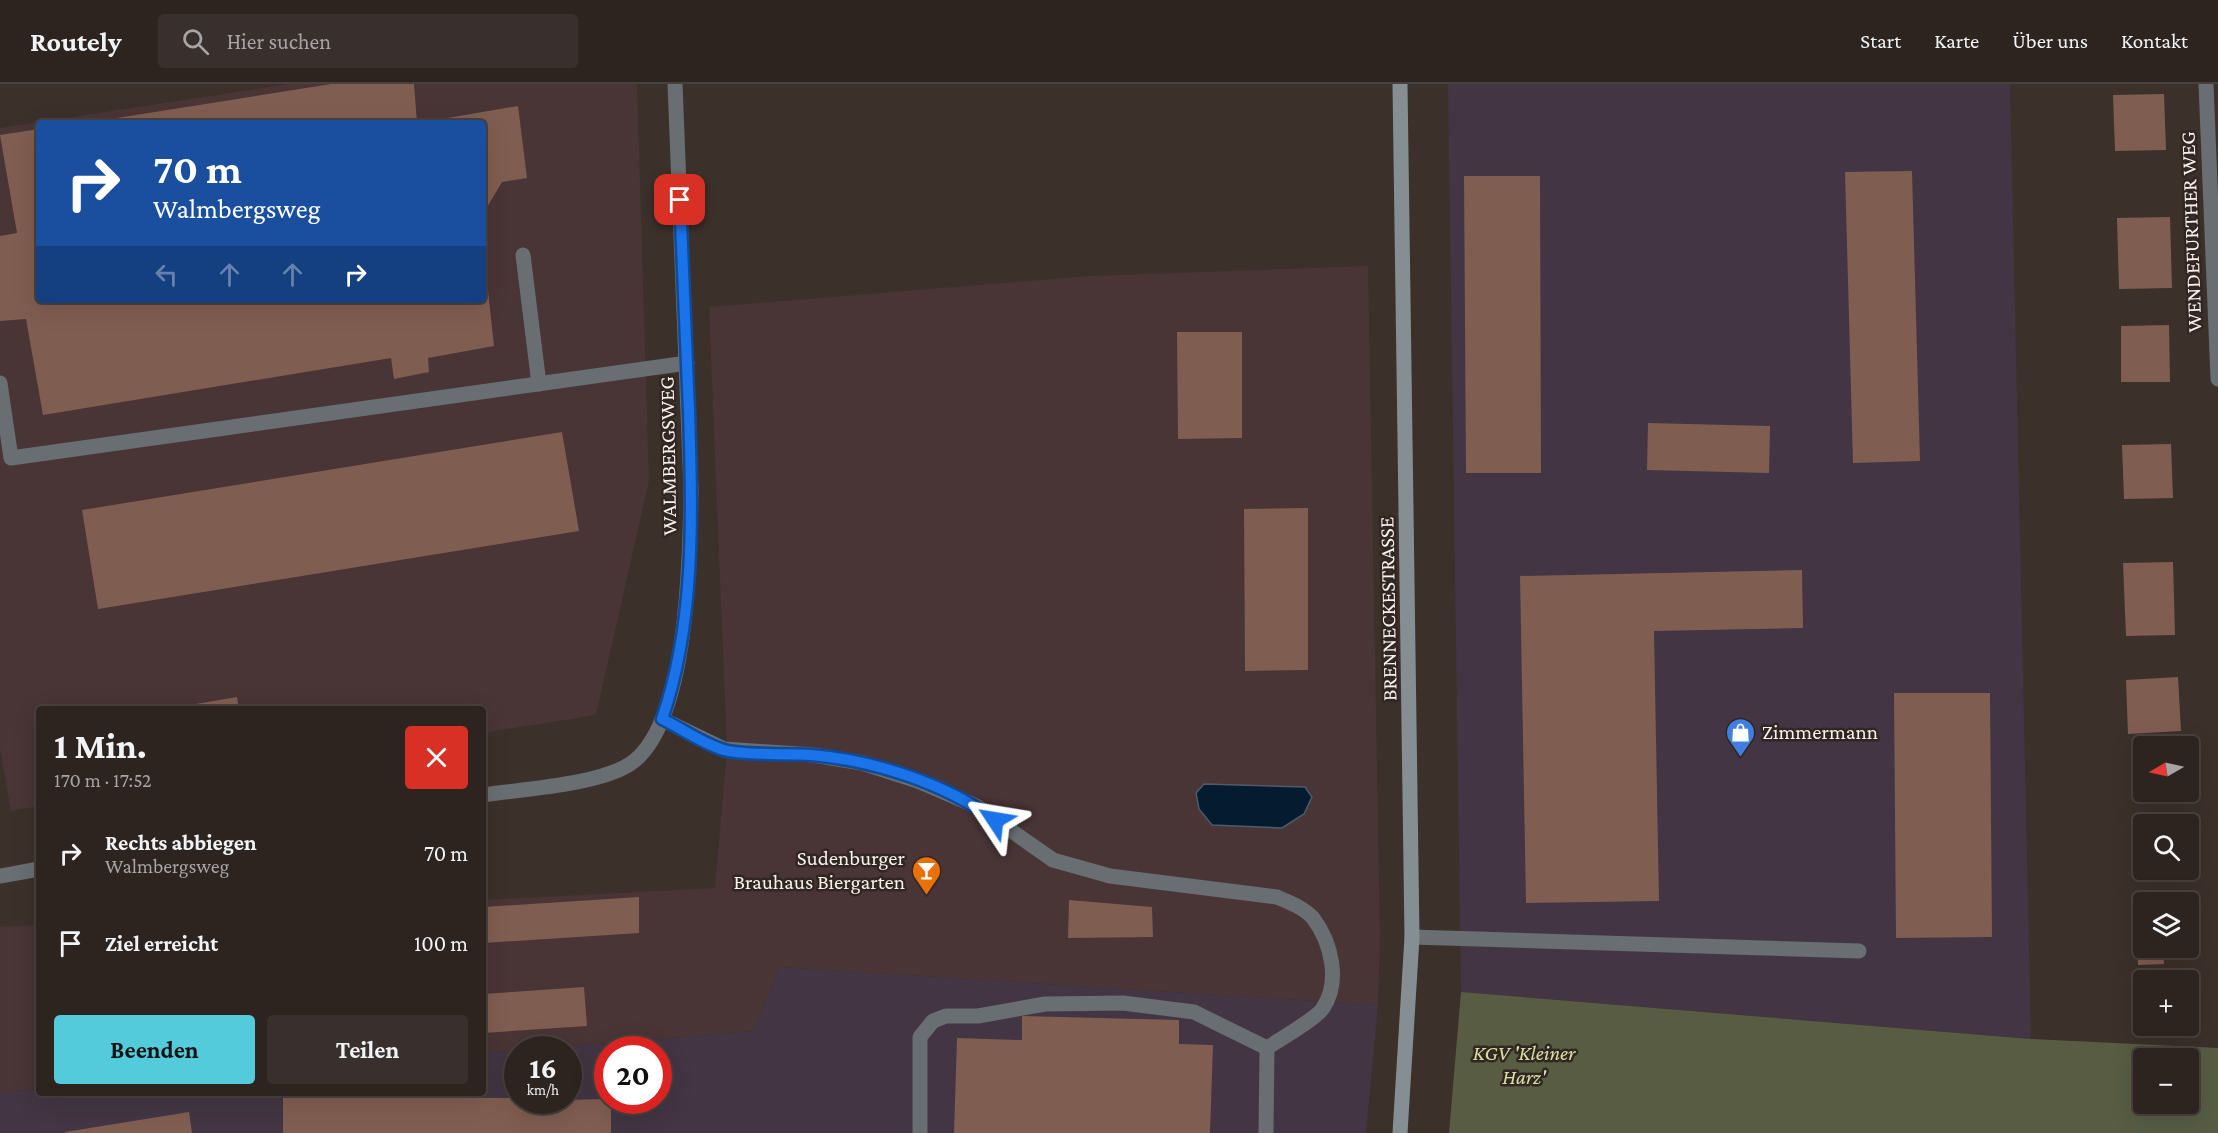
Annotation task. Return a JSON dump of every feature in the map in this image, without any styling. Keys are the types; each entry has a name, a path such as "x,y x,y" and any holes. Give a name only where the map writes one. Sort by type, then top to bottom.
{"main road":[{"name":"BRENNECKESTRASSE","path":"1400,84 1412,937 1400,1133"}],"street":[{"name":"WALMBERGSWEG","path":"486,795 583,779 629,765 641,755 662,719 672,690 681,642 690,551 691,489 675,84"},
{"name":"WENDEFURTHER WEG","path":"2206,84 2218,379"},
{"path":"523,255 539,384"},
{"path":"0,383 11,458 687,363"},
{"path":"662,719 724,750 813,755 862,763 918,781 976,806 1053,860 1110,876 1277,897 1295,905 1311,916 1327,941 1333,985 1323,1010 1267,1048"},
{"path":"0,876 36,870"},
{"path":"1412,937 1859,951"},
{"path":"920,1133 920,1037 933,1021 946,1016 978,1016 1045,1004 1124,1003 1194,1012 1267,1048"},
{"path":"1266,1133 1267,1048"}],"shaded area":[{"path":"288,84 637,84 649,481 596,715 486,733 486,706 36,706 36,807 11,811 0,748 0,128 36,122 36,303 486,303 486,120 52,120"},
{"path":"1448,84 2010,84 2031,1039 1461,992"},
{"path":"1368,266 1380,935 1378,1005 780,967 753,1031 672,1038 594,1036 594,1044 582,1045 582,1036 504,1036 504,1051 486,1053 486,900 715,888 727,749 709,307 1089,276"},
{"path":"36,925 36,1089 0,1092 0,927"},
{"path":"780,967 1378,1005 1366,1133 0,1133 0,1092 36,1089 36,1096 486,1096 486,1053 504,1051 504,1114 582,1114 582,1045 594,1044 594,1114 672,1114 672,1038 753,1031"}],"green space":[{"name":"KGV 'Kleiner Harz'","path":"1461,992 2031,1039 2218,1048 2218,1133 1449,1133"}],"water":[{"path":"1204,784 1305,787 1312,797 1304,814 1282,828 1212,825 1199,809 1196,793"}],"building":[{"path":"331,84 414,84 417,120 104,120"},
{"path":"2164,94 2166,150 2115,151 2113,95"},
{"path":"518,106 527,178 502,182 486,209 486,120 436,120"},
{"path":"36,129 36,303 486,303 486,272 494,346 428,358 429,372 394,379 391,358 43,415 26,319 0,321 0,236 17,233 0,135"},
{"path":"1912,171 1920,461 1853,463 1845,172"},
{"path":"1464,176 1540,176 1541,473 1466,473"},
{"path":"2170,217 2172,288 2119,289 2117,218"},
{"path":"2169,325 2170,382 2121,382 2121,326"},
{"path":"1177,332 1242,332 1242,438 1178,439"},
{"path":"1648,423 1770,426 1769,473 1647,470"},
{"path":"562,432 579,531 98,609 82,510"},
{"path":"2171,444 2173,498 2124,499 2122,445"},
{"path":"1308,508 1308,670 1245,671 1244,509"},
{"path":"2173,562 2175,635 2126,636 2123,563"},
{"path":"1802,570 1803,628 1654,631 1659,901 1526,903 1520,576"},
{"path":"2178,677 2181,731 2128,734 2126,680"},
{"path":"1894,693 1990,693 1992,937 1896,938"},
{"path":"237,697 238,706 184,706"},
{"path":"639,897 639,933 486,943 486,907"},
{"path":"1069,900 1152,907 1153,937 1068,938"},
{"path":"2138,958 2164,958 2164,964 2138,965"},
{"path":"584,987 587,1026 486,1033 486,994"},
{"path":"1022,1016 1179,1020 1179,1044 1213,1045 1210,1133 954,1133 957,1038 1022,1040"},
{"path":"283,1097 504,1098 504,1114 582,1114 582,1100 594,1099 594,1114 611,1114 611,1133 283,1133"},
{"path":"189,1112 192,1133 65,1133 65,1132"}],"place":[{"name":"Zimmermann","path":"1741,758"},
{"name":"Sudenburger Brauhaus Biergarten","path":"926,896"}],"route":[{"path":"680,200 691,489 690,551 681,642 672,690 662,719 724,750 813,755 862,763 918,781 976,806 995,820"}]}
